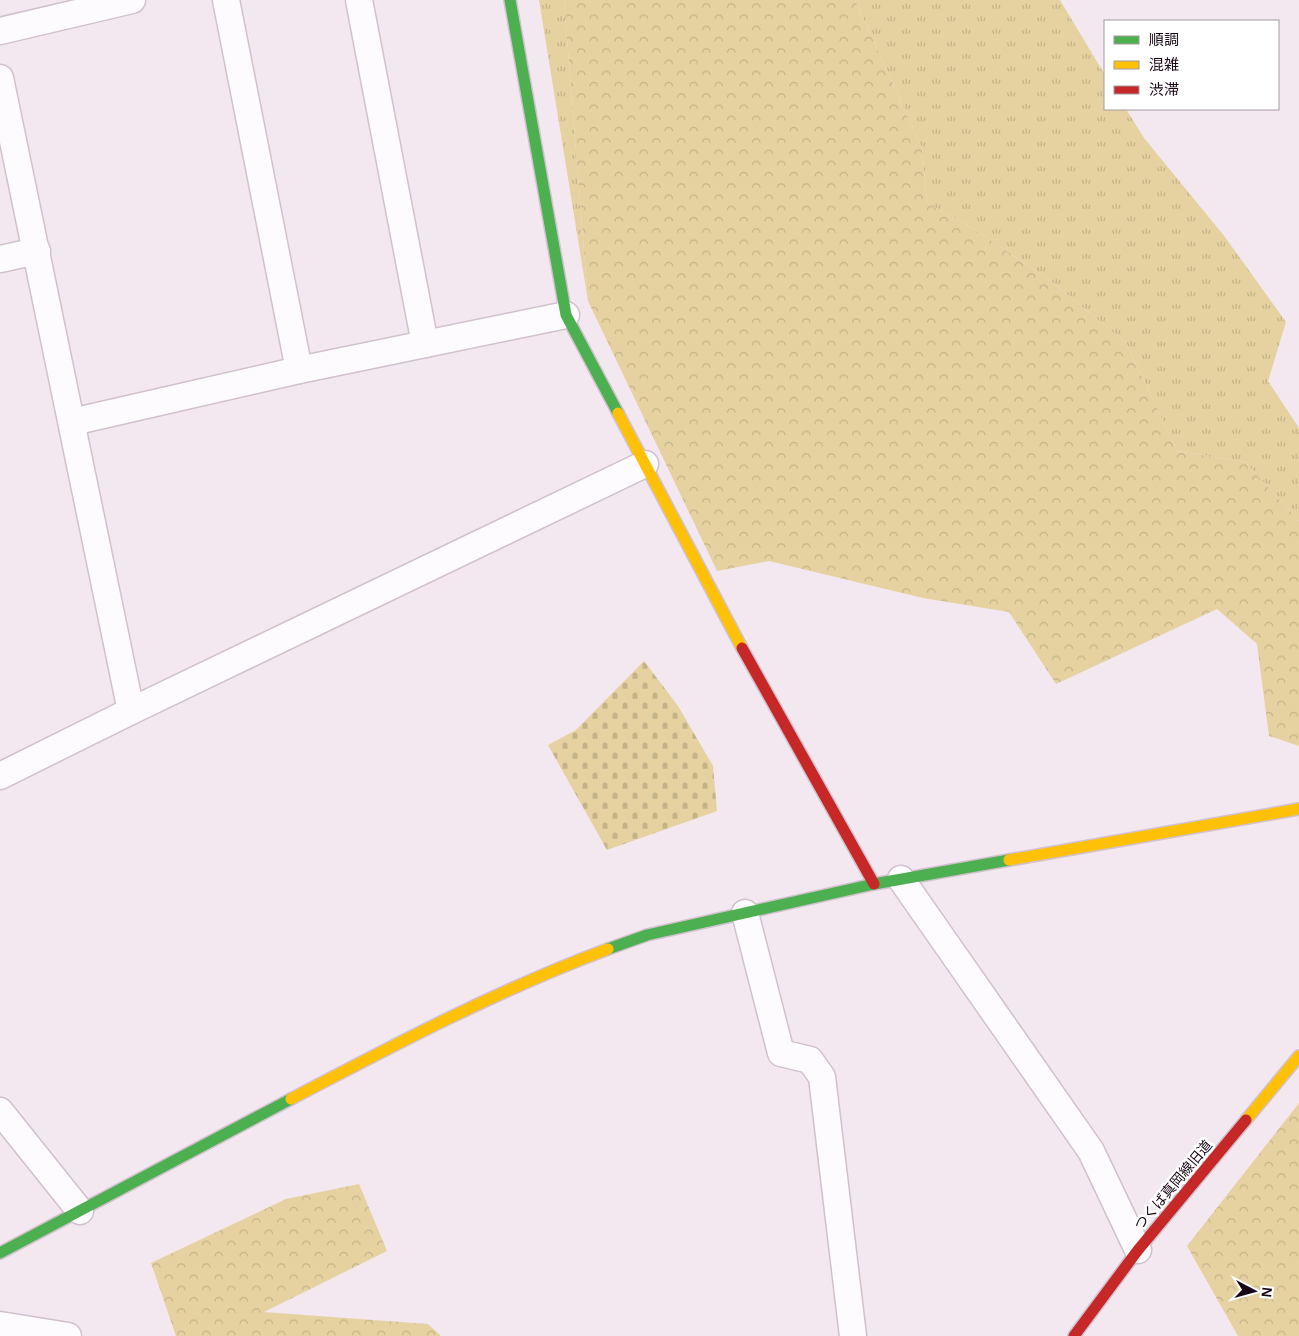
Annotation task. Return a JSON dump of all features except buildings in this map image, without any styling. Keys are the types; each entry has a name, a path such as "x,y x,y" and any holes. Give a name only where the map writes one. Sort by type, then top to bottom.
{"street":[{"path":"0,31 132,0"},
{"path":"226,0 299,370"},
{"path":"359,0 425,344"},
{"path":"510,0 566,315 751,665 874,884"},
{"path":"0,78 131,711"},
{"path":"0,259 37,251"},
{"path":"72,422 299,370 566,315"},
{"path":"0,776 645,464"},
{"path":"0,1253 420,1031 486,1000 614,946 647,935 874,884 1299,810"},
{"path":"901,879 1090,1151 1138,1250"},
{"path":"745,913 781,1053 810,1060 822,1078 853,1336"},
{"name":"つくば真岡線旧道","path":"1074,1336 1086,1317 1138,1250 1299,1056"},
{"path":"0,1111 80,1211"},
{"path":"0,1325 68,1336"}],"green space":[{"path":"539,0 564,0 588,301"},
{"path":"564,0 855,0 922,148 927,203 979,232 1052,282 1126,343 1177,451 1245,462 1299,521 1299,746 1269,736 1257,644 1217,609 1056,684 1009,612 923,598 769,561 717,571 588,301"},
{"path":"855,0 1060,0 1104,73 1104,110 1127,110 1144,138 1225,237 1286,322 1268,381 1299,428 1299,521 1245,462 1177,451 1126,343 1052,282 979,232 927,203 922,148"},
{"path":"644,661 678,706 713,766 717,811 607,850 548,745 576,730"},
{"path":"1299,1103 1299,1336 1238,1336 1187,1246"},
{"path":"359,1184 387,1251 264,1312 428,1324 441,1336 176,1336 151,1263 286,1199"}],"traffic: fast":[{"path":"510,0 566,315 618,413"},
{"path":"608,949 647,935 874,884 1009,860"},
{"path":"0,1253 291,1099"}],"traffic: slow":[{"path":"618,413 742,648"},
{"path":"1009,860 1299,809"},
{"path":"291,1099 487,1000 608,949"},
{"path":"1246,1120 1299,1056"}],"traffic: jam":[{"path":"742,648 874,884"},
{"path":"1074,1336 1138,1250 1246,1120"}]}
